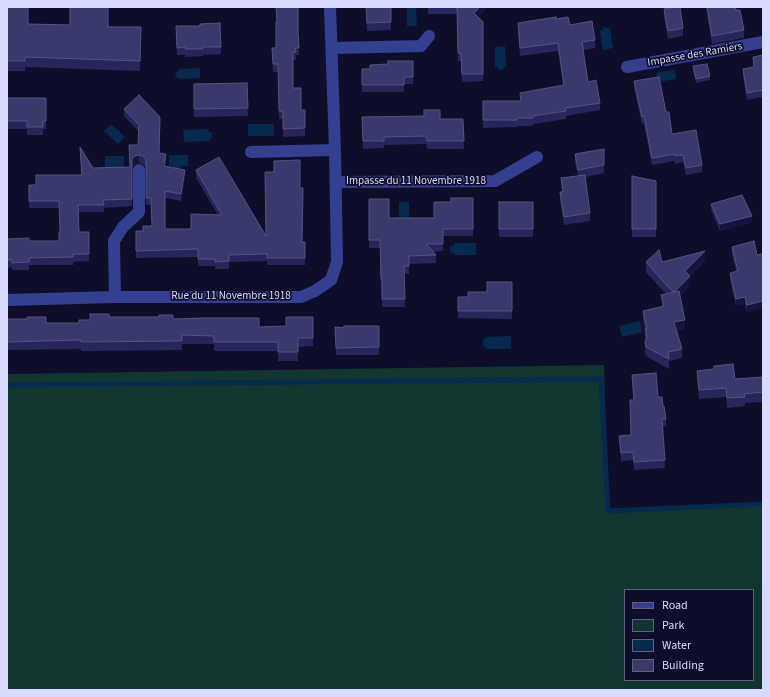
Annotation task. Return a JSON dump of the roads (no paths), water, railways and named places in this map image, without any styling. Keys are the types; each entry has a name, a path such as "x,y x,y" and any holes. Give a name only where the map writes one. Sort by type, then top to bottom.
{"street":[{"name":"Rue du 11 Novembre 1918","path":"7,300 115,297 301,297 315,291 331,280 337,262 330,7"},
{"path":"332,48 421,46 429,36"},
{"name":"Impasse des Ramiers","path":"627,67 763,42"},
{"path":"251,152 335,150"},
{"name":"Impasse du 11 Novembre 1918","path":"336,182 495,182 537,157"},
{"path":"115,297 114,241 122,227 139,212 139,170"}],"water":[{"path":"407,7 416,7 417,26 407,26"},
{"path":"605,27 610,29 613,48 603,50 600,31"},
{"path":"505,46 506,67 501,70 495,67 495,47"},
{"path":"200,68 200,78 179,79 175,75 179,69"},
{"path":"675,70 676,79 658,82 656,73"},
{"path":"111,124 125,137 118,144 104,131"},
{"path":"248,124 274,124 274,136 248,136"},
{"path":"208,129 208,131 212,133 212,138 208,141 184,142 183,130"},
{"path":"169,155 188,155 188,166 181,166 178,169 175,169 173,166 169,166"},
{"path":"105,156 124,156 124,168 105,168"},
{"path":"399,202 409,202 409,223 399,223"},
{"path":"454,243 476,243 476,255 454,255 454,253 450,253 450,246 454,246"},
{"path":"640,321 642,332 622,337 619,326"},
{"path":"511,336 511,349 487,349 483,345 483,341 486,337"}],"waterway":[{"path":"7,385 601,379 608,511 763,504"}]}
